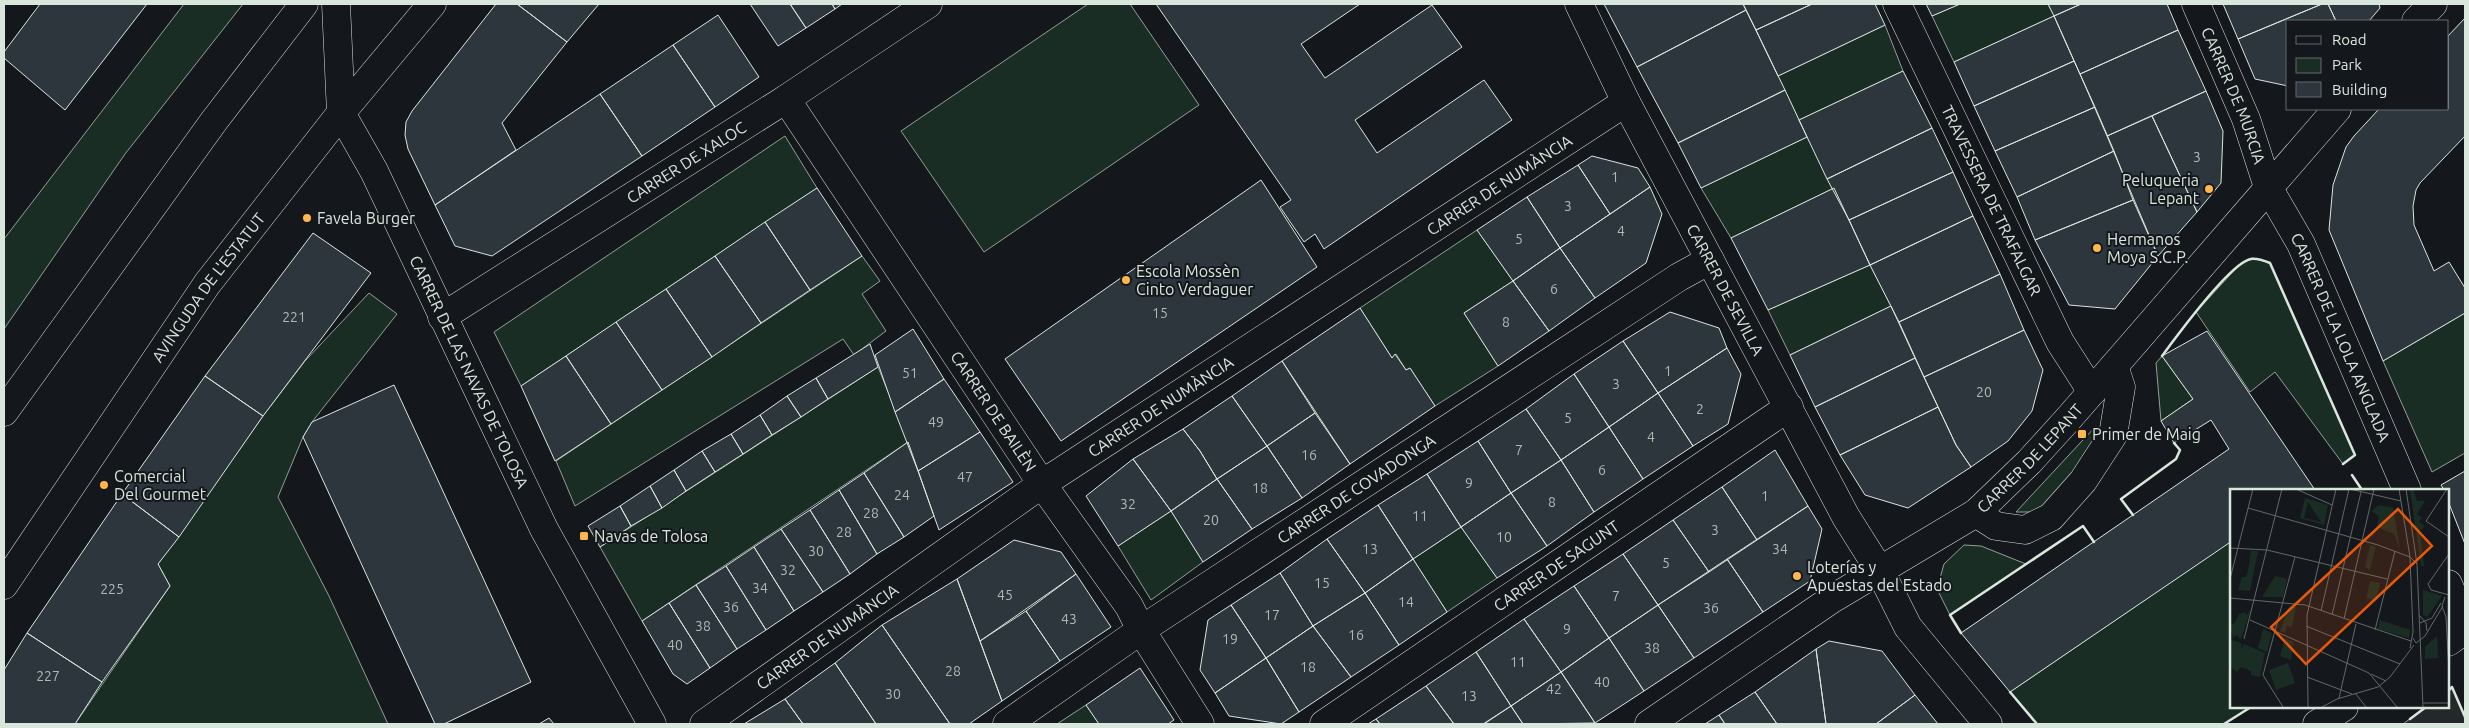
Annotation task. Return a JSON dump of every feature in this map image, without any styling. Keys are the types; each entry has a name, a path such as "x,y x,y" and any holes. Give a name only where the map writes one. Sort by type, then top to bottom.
{"street":[{"path":"4,412 208,128 304,4"},
{"name":"CARRER DE LAS NAVAS DE TOLOSA","path":"336,4 341,113 374,171 544,530 652,724"},
{"name":"AVINGUDA DE L'ESTATUT","path":"4,585 207,284 341,113 432,4"},
{"name":"CARRER DE XALOC","path":"442,317 786,99 928,4"},
{"name":"CARRER DE SEVILLA","path":"1579,4 1626,102 1846,517 1880,571 1908,627 1988,724"},
{"name":"TRAVESSERA DE TRAFALGAR","path":"1897,4 2060,342 2092,392"},
{"name":"CARRER DE MURCIA","path":"2196,4 2246,119 2268,188"},
{"path":"2417,20 2433,4"},
{"name":"CARRER DE BAILÈN","path":"786,99 1042,484 1129,606 1141,630 1200,724"},
{"name":"CARRER DE NUMÀNCIA","path":"704,724 1042,484 1626,102"},
{"name":"CARRER DE LEPANT","path":"1649,724 1832,599 1976,513 2030,462 2336,110"},
{"name":"CARRER DE LA LOLA ANGLADA","path":"2268,188 2301,244 2407,489"},
{"name":"CARRER DE COVADONGA","path":"1007,724 1141,630 1679,277 1710,260"},
{"path":"1976,513 1996,526 2025,530 2051,517 2083,481 2113,435 2121,387 2114,366"},
{"name":"CARRER DE SAGUNT","path":"1324,724 1788,407"},
{"path":"2449,586 2465,624"},
{"path":"2449,641 2465,630"},
{"path":"2317,724 2342,708"}],"green space":[{"path":"184,4 243,4 125,154 4,329 4,239"},
{"path":"1088,4 1130,4 1199,105 984,252 901,131"},
{"path":"1960,4 2048,4 2054,16 1954,62 1932,16"},
{"path":"1885,25 1903,71 1799,120 1778,76"},
{"path":"785,136 817,188 521,386 494,332"},
{"path":"1807,137 1834,188 1731,238 1701,188"},
{"path":"1477,230 1513,281 1464,313 1498,366 1435,406 1410,368 1406,370 1396,354 1392,358 1360,308"},
{"path":"862,256 880,281 862,294 886,331 854,355 843,339 575,506 556,461"},
{"path":"2252,258 2270,263 2355,455 2343,464 2275,372 2250,392 2196,312 2241,263"},
{"path":"1870,265 1891,306 1790,355 1768,310"},
{"path":"369,293 397,314 312,422 303,437 278,497 329,596 388,724 75,724 170,586 158,564 263,416 305,361"},
{"path":"2465,313 2465,453 2432,472 2383,361"},
{"path":"2162,356 2193,399 2161,421 2156,363"},
{"path":"878,367 908,442 642,621 600,547"},
{"path":"2095,427 2091,452 2076,475 2036,512 2016,512"},
{"path":"1171,511 1203,562 1151,600 1118,546"},
{"path":"1461,527 1497,578 1447,612 1413,559"},
{"path":"2230,542 2230,708 2249,708 2224,724 2037,724 2010,692"},
{"path":"1964,545 1981,546 2026,564 1950,615 1937,589 1944,564"},
{"path":"1086,705 1099,724 1057,724"}],"shaded area":[{"path":"2452,687 2465,717 2465,724 2403,724 2425,708 2449,708 2449,690"}],"building":[{"path":"40,4 147,4 65,110 4,58 4,52"},
{"path":"496,4 517,4 567,42 502,123 516,150 435,205 408,149 405,135 406,122 412,111"},
{"path":"517,4 599,4 567,42"},
{"path":"750,4 790,4 806,28 778,46"},
{"path":"790,4 832,4 835,9 806,28"},
{"path":"832,4 842,4 835,9"},
{"path":"1156,4 1360,4 1301,44 1325,78 1432,5 1462,47 1355,120 1377,153 1484,80 1512,120 1324,249 1315,234 1304,242 1280,207 1291,200"},
{"path":"1604,4 1743,4 1746,10 1637,67"},
{"path":"1743,4 1812,4 1756,30"},
{"path":"1812,4 1875,4 1885,25 1778,76 1756,30"},
{"path":"1926,4 1960,4 1932,16"},
{"path":"2048,4 2081,4 2054,16"},
{"path":"2081,4 2167,4 2178,30 2080,74 2054,16"},
{"path":"2223,4 2322,4 2238,39"},
{"path":"2322,4 2328,4 2336,20 2286,20 2286,86 2255,79 2238,39"},
{"path":"2328,4 2379,4 2380,8 2370,20 2336,20"},
{"path":"1746,10 1785,90 1678,143 1637,67"},
{"path":"718,15 759,77 715,107 673,45"},
{"path":"2054,16 2074,61 1974,106 1954,62"},
{"path":"2465,18 2465,136 2420,183 2416,190 2413,206 2414,225 2434,271 2449,262 2465,288 2465,313 2383,361 2329,230 2333,185 2346,147 2378,110 2449,110 2449,35"},
{"path":"2178,30 2206,91 2107,136 2080,74"},
{"path":"673,45 715,107 642,156 600,94"},
{"path":"2074,61 2095,107 1995,151 1974,106"},
{"path":"1903,71 1932,128 1827,179 1799,120"},
{"path":"1785,90 1807,137 1701,188 1678,143"},
{"path":"2206,91 2223,131 2221,183 2197,212 2152,116"},
{"path":"600,94 642,156 492,256 455,246 435,205"},
{"path":"2095,107 2114,151 2017,197 1995,151"},
{"path":"2152,116 2197,212 2158,256 2107,136"},
{"path":"1932,128 1953,172 1849,220 1827,179"},
{"path":"2114,151 2133,200 2035,240 2017,197"},
{"path":"1592,156 1638,168 1650,187 1610,214 1578,165"},
{"path":"1578,165 1610,214 1560,248 1527,197"},
{"path":"1953,172 1973,216 1870,265 1849,220"},
{"path":"1261,180 1317,267 1061,441 1005,359"},
{"path":"1650,187 1662,214 1646,263 1595,298 1560,248"},
{"path":"817,188 862,256 810,290 765,222"},
{"path":"1834,188 1870,265 1768,310 1731,238"},
{"path":"1527,197 1560,248 1513,281 1477,230"},
{"name":"Hermanos Moya S.C.P.","path":"2133,200 2158,256 2115,309 2069,305 2035,240"},
{"path":"1973,216 2000,274 1899,322 1870,265"},
{"path":"765,222 810,290 761,323 715,256"},
{"path":"313,233 371,273 263,416 205,376"},
{"path":"1560,248 1595,298 1549,331 1513,281"},
{"path":"715,256 761,323 712,357 666,289"},
{"path":"2000,274 2024,330 1924,377 1899,322"},
{"path":"1513,281 1549,331 1498,366 1464,313"},
{"path":"666,289 712,357 662,390 616,322"},
{"path":"1891,306 1915,358 1815,407 1790,355"},
{"path":"1360,308 1392,358 1395,354 1406,370 1410,368 1435,406 1350,464 1282,361"},
{"path":"1670,312 1719,328 1727,348 1658,393 1623,341"},
{"path":"616,322 662,390 611,424 566,356"},
{"path":"913,329 944,379 895,412 875,355"},
{"path":"2024,330 2043,370 2032,411 2008,441 1971,467 1956,445 1924,377"},
{"path":"2207,331 2314,489 2230,489 2230,542 2010,692 1961,633 2229,449 2211,420 2174,443 2161,421 2193,399 2162,356"},
{"path":"1623,341 1658,393 1609,427 1574,374"},
{"path":"870,344 878,367 828,399 816,378"},
{"path":"1727,348 1741,374 1728,424 1693,446 1658,393"},
{"path":"566,356 611,424 555,461 521,386"},
{"path":"1915,358 1938,407 1840,455 1815,407"},
{"path":"1282,361 1315,413 1267,446 1232,396"},
{"path":"1574,374 1609,427 1561,460 1526,409"},
{"path":"205,376 263,416 179,537 122,494"},
{"path":"816,378 828,399 801,417 787,396"},
{"path":"944,379 980,432 918,471 895,412"},
{"path":"394,385 531,682 444,724 435,724 303,437 312,422"},
{"path":"1658,393 1693,446 1643,479 1609,427"},
{"path":"787,396 801,417 772,435 760,415"},
{"path":"1232,396 1267,446 1217,479 1200,451 1183,429"},
{"path":"1938,407 1956,445 1971,467 1908,508 1865,495 1840,455"},
{"path":"1526,409 1561,460 1511,493 1478,441"},
{"path":"1315,413 1350,464 1302,498 1267,446"},
{"path":"760,415 772,435 743,454 731,434"},
{"path":"1609,427 1643,479 1594,512 1561,460"},
{"path":"1183,429 1200,451 1217,479 1171,511 1133,459"},
{"path":"980,432 1013,482 939,530 918,471"},
{"path":"731,434 743,454 715,472 702,451"},
{"path":"1478,441 1511,493 1461,527 1427,474"},
{"path":"908,442 934,516 904,537 864,473"},
{"path":"1267,446 1302,498 1252,529 1217,479"},
{"path":"1775,450 1808,506 1757,540 1722,487"},
{"path":"702,451 715,472 686,491 674,470"},
{"path":"1133,459 1171,511 1118,546 1086,496"},
{"path":"1561,460 1594,512 1547,546 1511,493"},
{"path":"674,470 686,491 662,508 650,486"},
{"path":"2465,471 2465,544 2449,504 2449,489 2443,489 2441,485"},
{"path":"864,473 904,537 877,554 839,490"},
{"path":"1427,474 1461,527 1413,559 1378,505"},
{"path":"1217,479 1252,529 1203,562 1171,511"},
{"path":"650,486 662,508 631,526 620,506"},
{"path":"1722,487 1757,540 1709,572 1673,520"},
{"path":"839,490 877,554 850,574 810,510"},
{"path":"1511,493 1547,546 1497,578 1461,527"},
{"path":"122,494 179,537 158,564 170,586 102,682 27,633"},
{"path":"1378,505 1413,559 1365,593 1327,539"},
{"path":"620,506 631,526 600,547 588,526"},
{"path":"1808,506 1822,529 1810,581 1763,612 1727,559"},
{"path":"810,510 850,574 823,592 781,529"},
{"path":"1673,520 1709,572 1658,605 1623,554"},
{"path":"781,529 823,592 794,611 754,547"},
{"path":"1327,539 1365,593 1313,626 1280,573"},
{"path":"1014,540 1061,552 1076,574 980,641 957,579"},
{"path":"754,547 794,611 766,630 726,566"},
{"path":"1623,554 1658,605 1609,638 1574,586"},
{"path":"1413,559 1447,612 1399,645 1365,593"},
{"path":"1727,559 1763,612 1694,658 1658,605"},
{"path":"726,566 766,630 737,649 696,585"},
{"path":"1280,573 1313,626 1266,658 1231,605"},
{"path":"1076,574 1111,627 1060,661 1026,611"},
{"path":"957,579 1002,701 969,724 950,724 882,625"},
{"path":"696,585 737,649 710,668 669,603"},
{"path":"1574,586 1609,638 1561,672 1524,619"},
{"path":"1365,593 1399,645 1351,677 1313,626"},
{"path":"669,603 710,668 687,684 673,674 642,621"},
{"path":"1231,605 1266,658 1215,693 1200,670 1208,620"},
{"path":"1658,605 1694,658 1644,691 1609,638"},
{"path":"1026,611 1060,661 1002,701 980,641"},
{"path":"1524,619 1561,672 1511,706 1476,652"},
{"path":"882,625 950,724 876,724 835,663"},
{"path":"1313,626 1351,677 1299,712 1266,658"},
{"path":"27,633 102,682 75,724 4,724 4,670"},
{"path":"1609,638 1644,691 1595,723 1561,672"},
{"path":"1829,641 1882,651 1915,695 1876,724 1826,724 1816,649"},
{"path":"1816,649 1826,724 1777,724 1755,692"},
{"path":"1476,652 1511,706 1483,724 1454,724 1426,686"},
{"path":"1266,658 1299,712 1281,724 1229,716 1215,693"},
{"path":"835,663 876,724 803,724 785,699"},
{"path":"1140,668 1174,720 1168,724 1099,724 1086,705"},
{"path":"1561,672 1595,723 1523,724 1511,706"},
{"path":"1426,686 1454,724 1380,724 1376,719"},
{"path":"1755,692 1777,724 1725,724 1719,715"},
{"path":"1915,695 1938,724 1876,724"},
{"path":"785,699 803,724 744,724"},
{"path":"1511,706 1523,724 1484,724"},
{"path":"1719,715 1725,724 1705,724"},
{"path":"549,718 554,724 539,724"},
{"path":"1376,719 1380,724 1368,724"}],"wall":[{"path":"2162,356 2204,302 2242,263 2251,259 2270,263 2355,455 2343,464"},
{"path":"2133,515 2121,499 2176,459 2180,450 2174,443"},
{"path":"2352,475 2361,489"},
{"path":"1961,633 1950,615 2083,526 2094,542"},
{"path":"2449,690 2452,687 2465,717"},
{"path":"2010,692 2037,724"},
{"path":"2224,724 2249,708"},
{"path":"2410,719 2425,708"}],"place":[{"name":"Peluqueria Lepant","path":"2209,189"},
{"name":"Favela Burger","path":"307,218"},
{"name":"Hermanos Moya S.C.P.","path":"2097,248"},
{"name":"Escola Mossèn Cinto Verdaguer","path":"1126,280"},
{"name":"Primer de Maig","path":"2082,434"},
{"name":"Comercial Del Gourmet","path":"104,485"},
{"name":"Navas de Tolosa","path":"584,536"},
{"name":"Loterías y Apuestas del Estado","path":"1797,576"}]}
